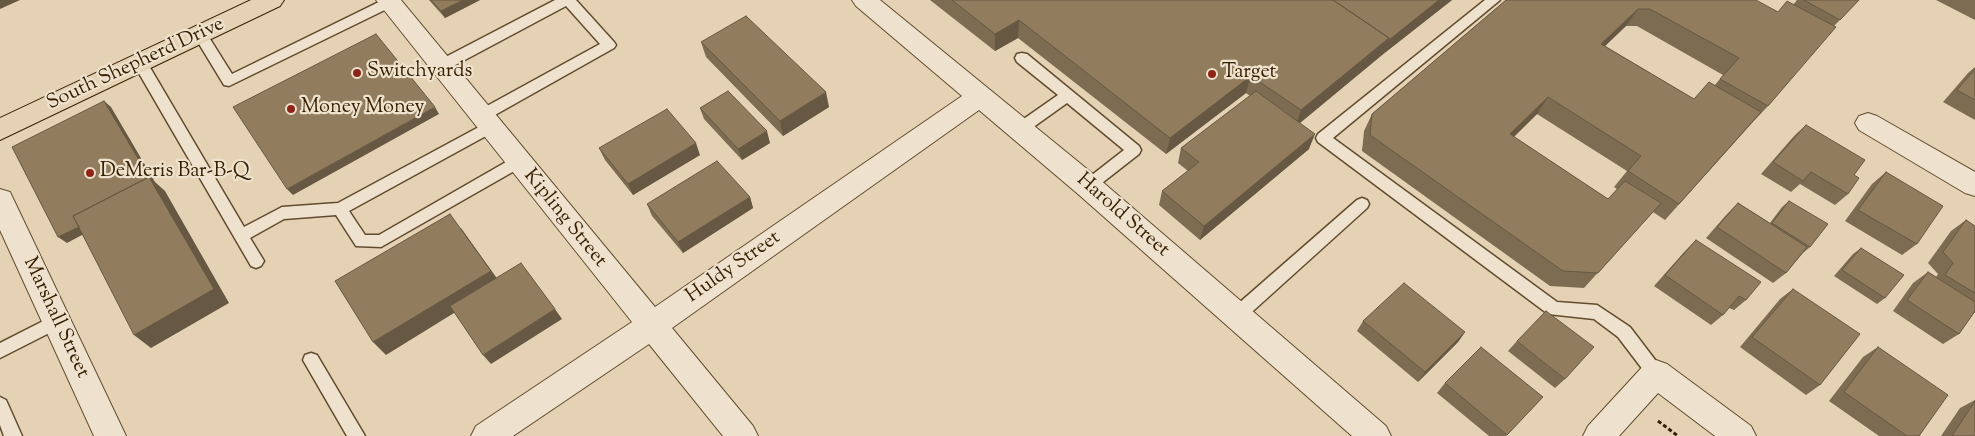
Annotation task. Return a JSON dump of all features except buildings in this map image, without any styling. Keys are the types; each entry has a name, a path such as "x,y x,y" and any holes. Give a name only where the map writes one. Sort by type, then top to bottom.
{"main road":[{"name":"South Shepherd Drive","path":"0,130 272,0"}],"street":[{"name":"Harold Street","path":"864,0 1088,186 1376,436"},
{"name":"Kipling Street","path":"389,1 742,436"},
{"name":"Huldy Street","path":"487,436 651,326 979,97"},
{"path":"1868,123 1975,185"},
{"name":"Marshall Street","path":"0,200 109,436"},
{"path":"1599,436 1656,374 1740,436"}],"lane":[{"path":"242,235 282,213 340,209 609,45 567,0 441,66"},
{"path":"1494,0 1323,138 1554,309 1597,312 1624,332 1656,374"},
{"path":"200,34 229,81 389,1"},
{"path":"1022,58 1134,150 1088,186"},
{"path":"140,63 256,261"},
{"path":"1020,130 1068,96"},
{"path":"340,209 361,241 380,241 518,162"},
{"path":"1237,315 1362,204"},
{"path":"0,352 57,321"},
{"path":"311,360 356,436"},
{"path":"0,405 13,436"}],"place":[{"name":"Switchyards","path":"357,73"},
{"name":"Target","path":"1212,74"},
{"name":"Money Money","path":"291,109"},
{"name":"DeMeris Bar-B-Q","path":"90,173"}]}
